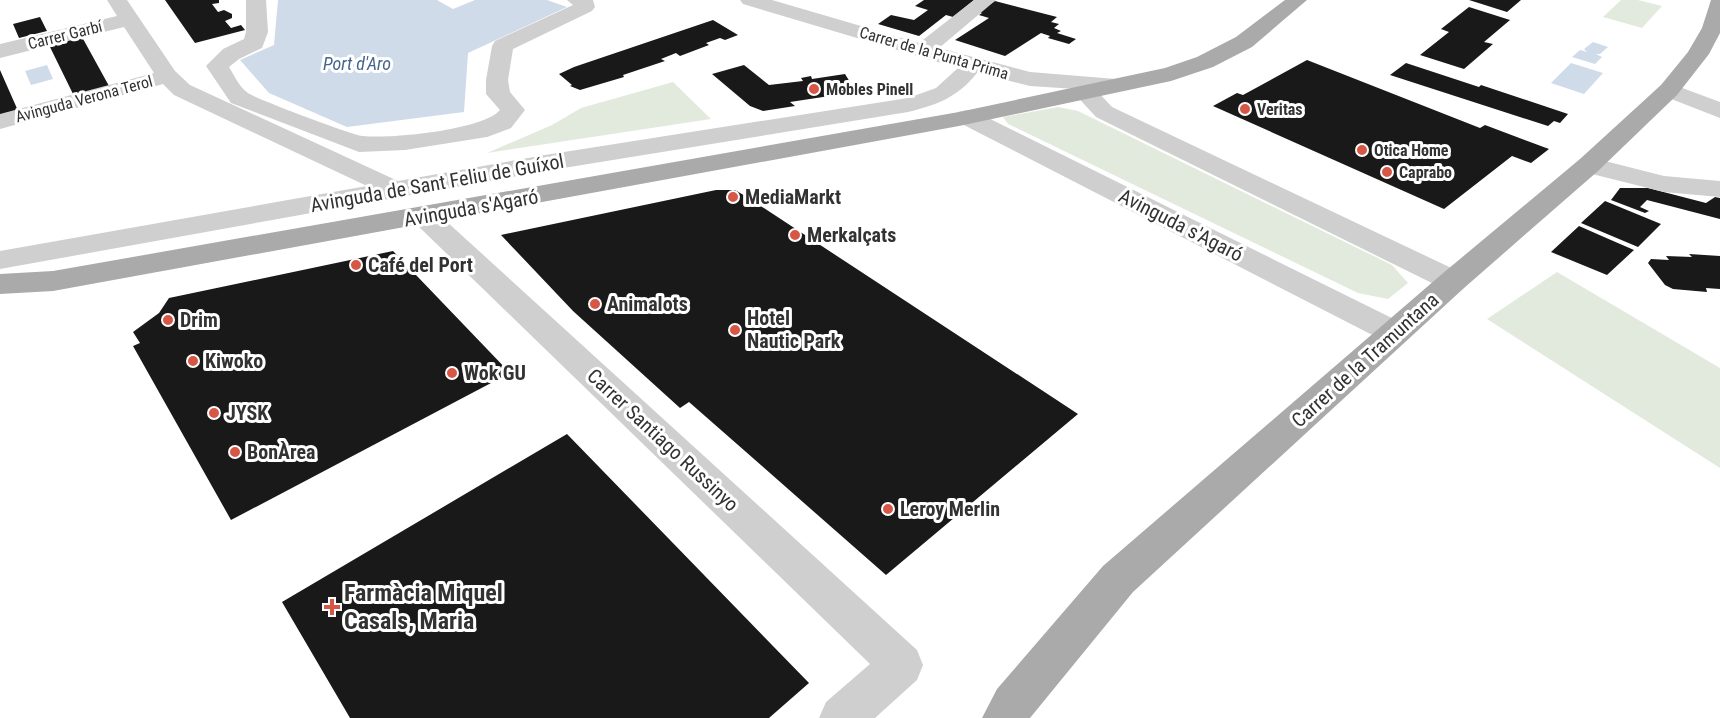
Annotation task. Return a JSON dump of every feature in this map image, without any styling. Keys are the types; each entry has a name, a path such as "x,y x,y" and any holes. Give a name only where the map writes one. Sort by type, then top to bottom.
{"main road":[{"name":"Avinguda s'Agaró","path":"53,281 424,216 881,121 967,117 1171,74 1204,62 1244,42 1297,0"},
{"name":"Carrer de la Tramuntana","path":"1005,718 1013,704 1119,579 1453,281 1589,165 1669,90 1698,54 1718,20"},
{"path":"0,284 53,281"},
{"path":"0,298 53,281"}],"street":[{"path":"256,0 257,32 254,43 231,54 217,66 239,98 359,144 405,142 478,132 502,123 513,110 498,94 497,80 503,46 585,7 585,3 577,0"},
{"name":"Carrer de la Punta Prima","path":"750,0 972,65 1030,79 1122,84"},
{"path":"928,52 986,0"},
{"path":"124,10 168,76 182,90 396,190"},
{"name":"Carrer Garbí","path":"0,51 124,10"},
{"name":"Avinguda de Sant Feliu de Guíxol","path":"881,121 926,87 935,74 928,52"},
{"name":"Avinguda de Sant Feliu de Guíxol","path":"0,260 396,190 881,121 935,100 958,83 972,65"},
{"name":"Avinguda Verona Terol","path":"0,122 168,76"},
{"path":"1669,90 1720,111"},
{"path":"1085,92 1104,112 1453,281"},
{"name":"Avinguda s'Agaró","path":"967,117 1395,333"},
{"path":"1589,165 1664,184 1720,189"},
{"name":"Carrer Santiago Russinyo","path":"424,216 901,665 842,718"}],"shaded area":[{"path":"1621,0 1638,0 1662,6 1642,28 1603,17"},
{"path":"673,82 711,119 487,153 552,125 581,108"},
{"path":"1058,107 1078,111 1392,265 1408,283 1388,299 1358,293 1008,124 1003,117"},
{"path":"1557,272 1720,368 1720,468 1487,319"}],"water":[{"name":"Port d'Aro","path":"278,0 437,0 453,9 475,0 547,0 567,7 468,53 464,112 347,127 269,93 240,60 274,45"},
{"path":"1593,42 1608,47 1600,54 1596,54 1602,57 1595,64 1572,57 1580,50 1587,52 1584,49"},
{"path":"1571,63 1603,73 1584,94 1551,83"},
{"path":"47,65 53,79 31,85 25,71"}],"building":[{"path":"165,0 219,0 219,3 212,4 218,12 224,10 232,14 232,18 225,21 231,28 241,25 245,30 195,43"},
{"path":"924,0 974,0 953,17 946,15 919,36 878,24 891,15 914,20 928,10 915,6"},
{"path":"1469,0 1521,0 1507,12"},
{"path":"995,1 1057,17 1051,22 1059,24 1054,28 1061,31 1057,33 1076,39 1069,44 1048,38 1050,36 1041,33 1005,56 955,40 989,18 979,15 982,13 978,12"},
{"path":"1469,7 1510,20 1484,42 1493,44 1464,69 1420,55 1449,32 1441,29"},
{"path":"40,17 47,31 19,38 13,24"},
{"path":"713,20 738,35 706,43 709,45 680,56 676,53 661,59 665,61 623,75 624,77 580,90 570,86 572,85 559,74 574,67"},
{"path":"82,37 109,86 74,96 49,45"},
{"path":"1307,60 1480,128 1485,125 1549,149 1531,163 1512,156 1444,209 1213,106 1237,93 1243,95"},
{"path":"1406,63 1568,114 1560,123 1554,121 1548,126 1390,75"},
{"path":"744,65 769,85 803,81 801,78 811,76 812,79 845,74 856,92 790,102 795,106 763,111 750,106 712,74"},
{"path":"0,70 19,113 0,118"},
{"path":"1620,188 1648,188 1706,203 1715,197 1720,198 1720,219 1647,200 1640,207 1649,211 1645,213 1611,200"},
{"path":"716,190 735,190 747,197 1078,414 886,575 689,402 680,408 573,311 501,235"},
{"path":"1605,201 1661,224 1638,247 1581,223"},
{"path":"1579,226 1634,250 1607,275 1551,252"},
{"path":"393,251 510,373 231,520 133,346 140,343 133,332 159,313 169,298"},
{"path":"1689,254 1720,256 1720,289 1706,288 1707,292 1673,289 1665,285 1648,263 1651,259 1669,260 1666,256 1692,257"},
{"path":"567,434 809,683 769,718 350,718 282,602"}],"place":[{"name":"Mobles Pinell","path":"814,89"},
{"name":"Veritas","path":"1245,109"},
{"name":"Otica Home","path":"1362,150"},
{"name":"Caprabo","path":"1387,172"},
{"name":"MediaMarkt","path":"733,197"},
{"name":"Merkalçats","path":"795,235"},
{"name":"Café del Port","path":"356,265"},
{"name":"Animalots","path":"595,304"},
{"name":"Drim","path":"168,320"},
{"name":"Hotel Nautic Park","path":"735,330"},
{"name":"Kiwoko","path":"193,361"},
{"name":"Wok GU","path":"452,373"},
{"name":"JYSK","path":"214,413"},
{"name":"BonÀrea","path":"235,452"},
{"name":"Leroy Merlin","path":"888,509"},
{"name":"Farmàcia Miquel Casals, Maria","path":"332,607"}]}
